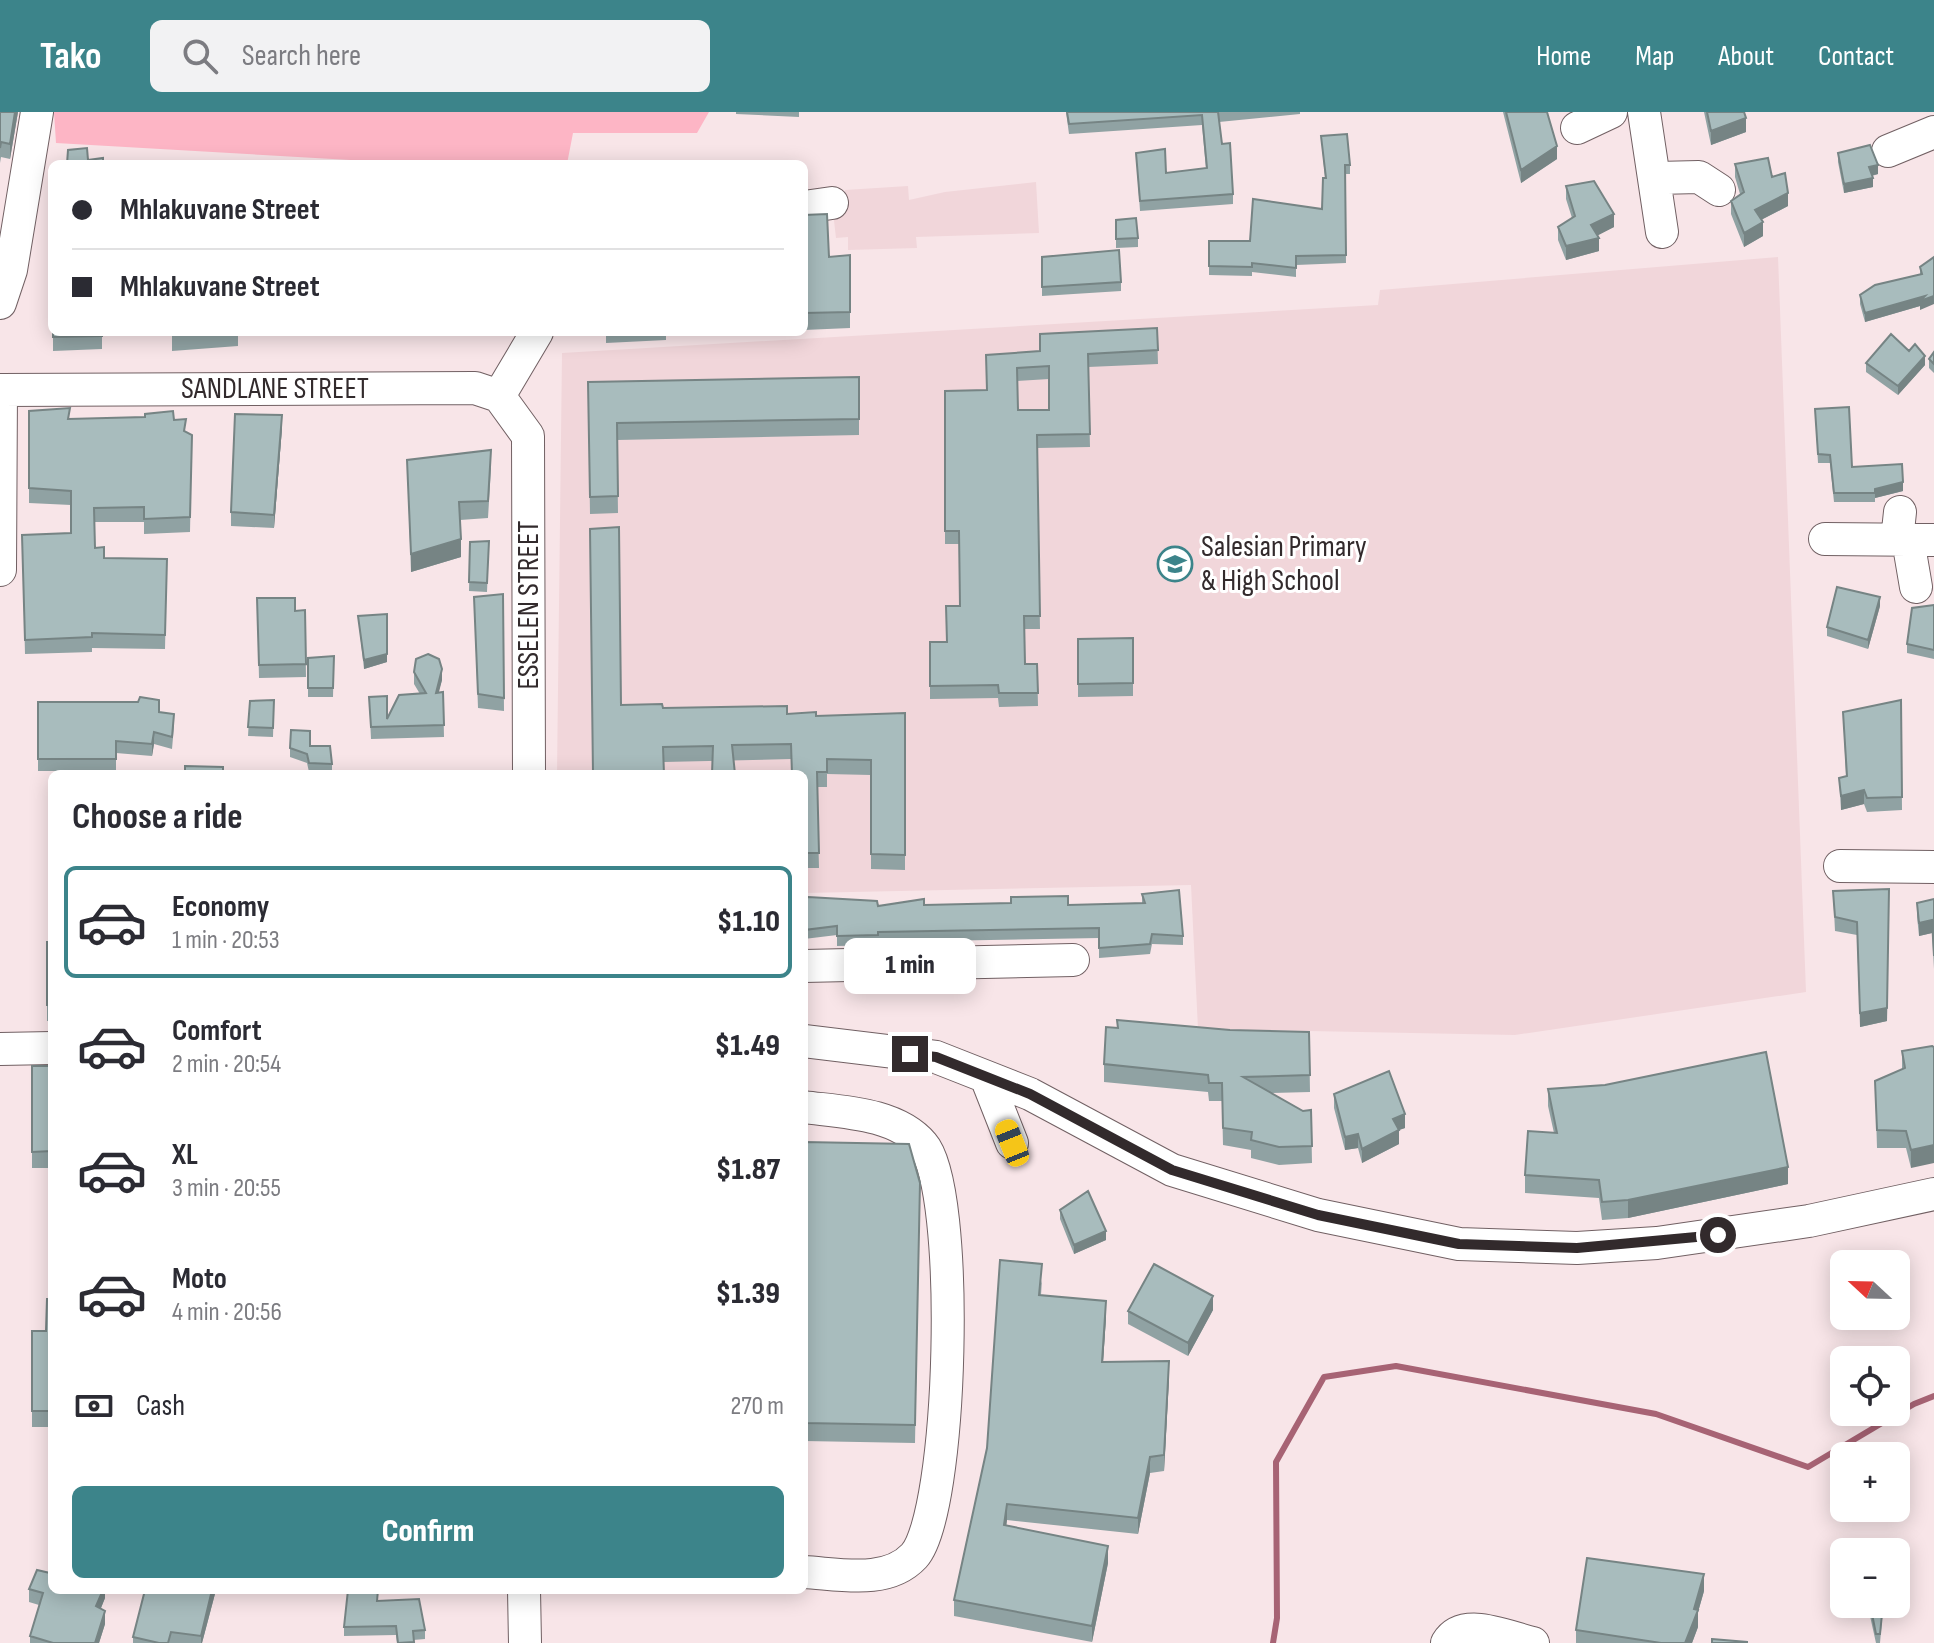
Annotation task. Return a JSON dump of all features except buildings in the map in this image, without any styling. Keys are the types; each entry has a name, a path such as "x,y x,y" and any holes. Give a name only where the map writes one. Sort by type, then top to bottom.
{"street":[{"path":"0,303 11,270 37,112"},
{"path":"1577,128 1612,112 1625,112"},
{"path":"1644,112 1657,178 1662,232"},
{"path":"1888,151 1934,132"},
{"path":"1657,178 1699,177 1719,190"},
{"path":"499,396 535,336"},
{"name":"SANDLANE STREET","path":"1,390 475,388 499,396"},
{"path":"0,570 1,390"},
{"name":"ESSELEN STREET","path":"499,396 528,436 529,770"},
{"path":"1825,539 1910,533 1916,587"},
{"path":"1840,866 1934,867"},
{"path":"808,966 1073,960"},
{"path":"808,1041 936,1057 1030,1094 1172,1170 1318,1215 1459,1244 1577,1248 1657,1243 1809,1221 1934,1194"},
{"path":"0,1049 48,1048"},
{"path":"986,1077 1012,1143"},
{"path":"808,1108 866,1115 902,1129 923,1145 937,1170 947,1237 944,1430 931,1523 916,1555 898,1569 876,1576 808,1572"},
{"path":"524,1594 525,1643"},
{"path":"1447,1643 1452,1634 1465,1628 1533,1643"}],"shaded area":[{"path":"54,112 709,112 697,133 573,133 568,160 351,160 56,143"},
{"path":"1036,182 1039,233 916,237 917,248 848,250 848,237 836,238 832,203 844,200 845,190 908,186 909,200 945,192"},
{"name":"Salesian Primary & High School","path":"1778,257 1806,992 1515,1035 1198,1029 1191,885 808,893 808,770 557,770 562,353 1378,305 1380,290"}],"waterway":[{"path":"1273,1643 1277,1618 1276,1462 1324,1377 1396,1366 1656,1414 1808,1467 1914,1404 1934,1396"}],"place":[{"name":"Salesian Primary & High School","path":"1175,564"}],"route":[{"path":"910,1054 936,1057 1030,1094 1172,1170 1318,1215 1459,1244 1577,1248 1718,1235"}]}
